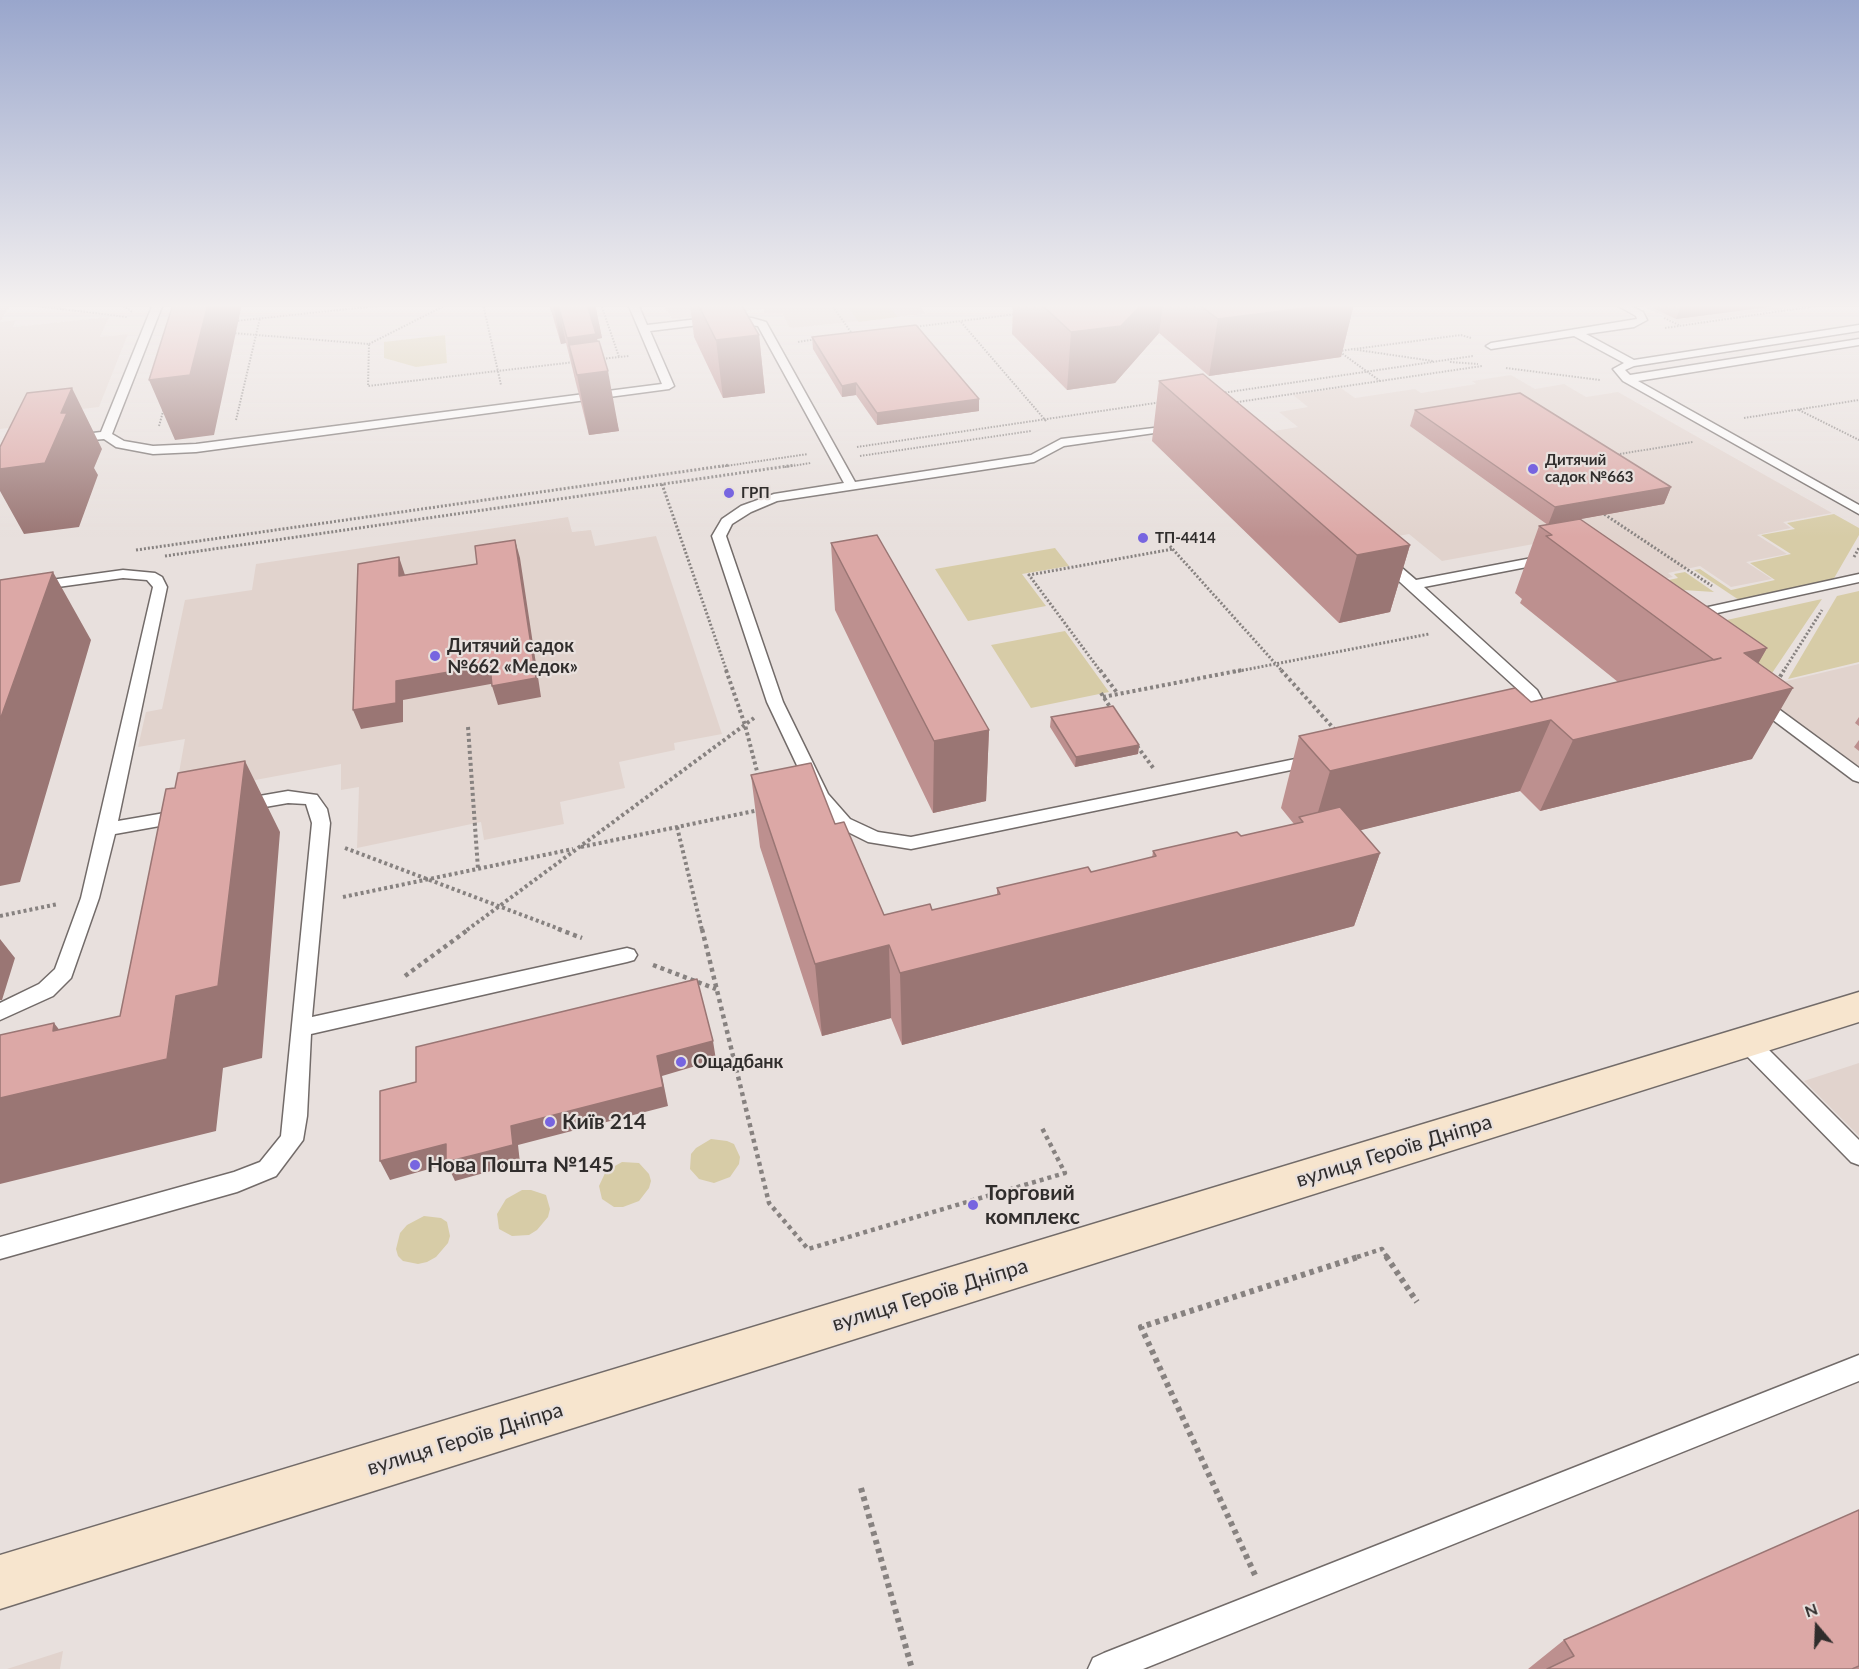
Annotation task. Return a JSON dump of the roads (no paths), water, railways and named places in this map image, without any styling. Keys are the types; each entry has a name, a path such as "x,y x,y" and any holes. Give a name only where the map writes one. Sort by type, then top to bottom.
{"main road":[{"name":"вулиця Героїв Дніпра","path":"0,1582 1859,1007"}],"lane":[{"path":"106,435 127,382"},
{"path":"59,441 106,435 120,444 153,450 231,443 669,386 667,382"},
{"path":"793,382 852,487"},
{"path":"1632,382 1859,510"},
{"path":"1194,424 1061,443 1034,459 774,498 746,509 727,522 719,536 775,702 821,797 844,824 874,838 911,843 1355,751"},
{"path":"1369,547 1531,693 1535,701 1527,716 1504,721"},
{"path":"1413,585 1532,562 1560,565"},
{"path":"0,591 123,574 150,576 157,580 160,586 107,830 90,897 64,973 46,990 0,1012"},
{"path":"1674,618 1859,578"},
{"path":"1746,692 1859,776"},
{"path":"0,1248 147,1209 237,1182 268,1169 292,1140 321,823 318,810 311,799 288,797 220,809"},
{"path":"107,830 198,813"},
{"path":"301,1028 627,955"},
{"path":"1747,1042 1859,1155"},
{"path":"1104,1669 1859,1368"}],"place":[{"name":"Дитячий садок №663","path":"1533,469"},
{"name":"ГРП","path":"729,493"},
{"name":"ТП-4414","path":"1143,538"},
{"name":"Дитячий садок №662 «Медок»","path":"435,656"},
{"name":"Ощадбанк","path":"681,1062"},
{"name":"Київ 214","path":"550,1122"},
{"name":"Нова Пошта №145","path":"415,1165"},
{"name":"Торговий комплекс","path":"973,1205"}]}
